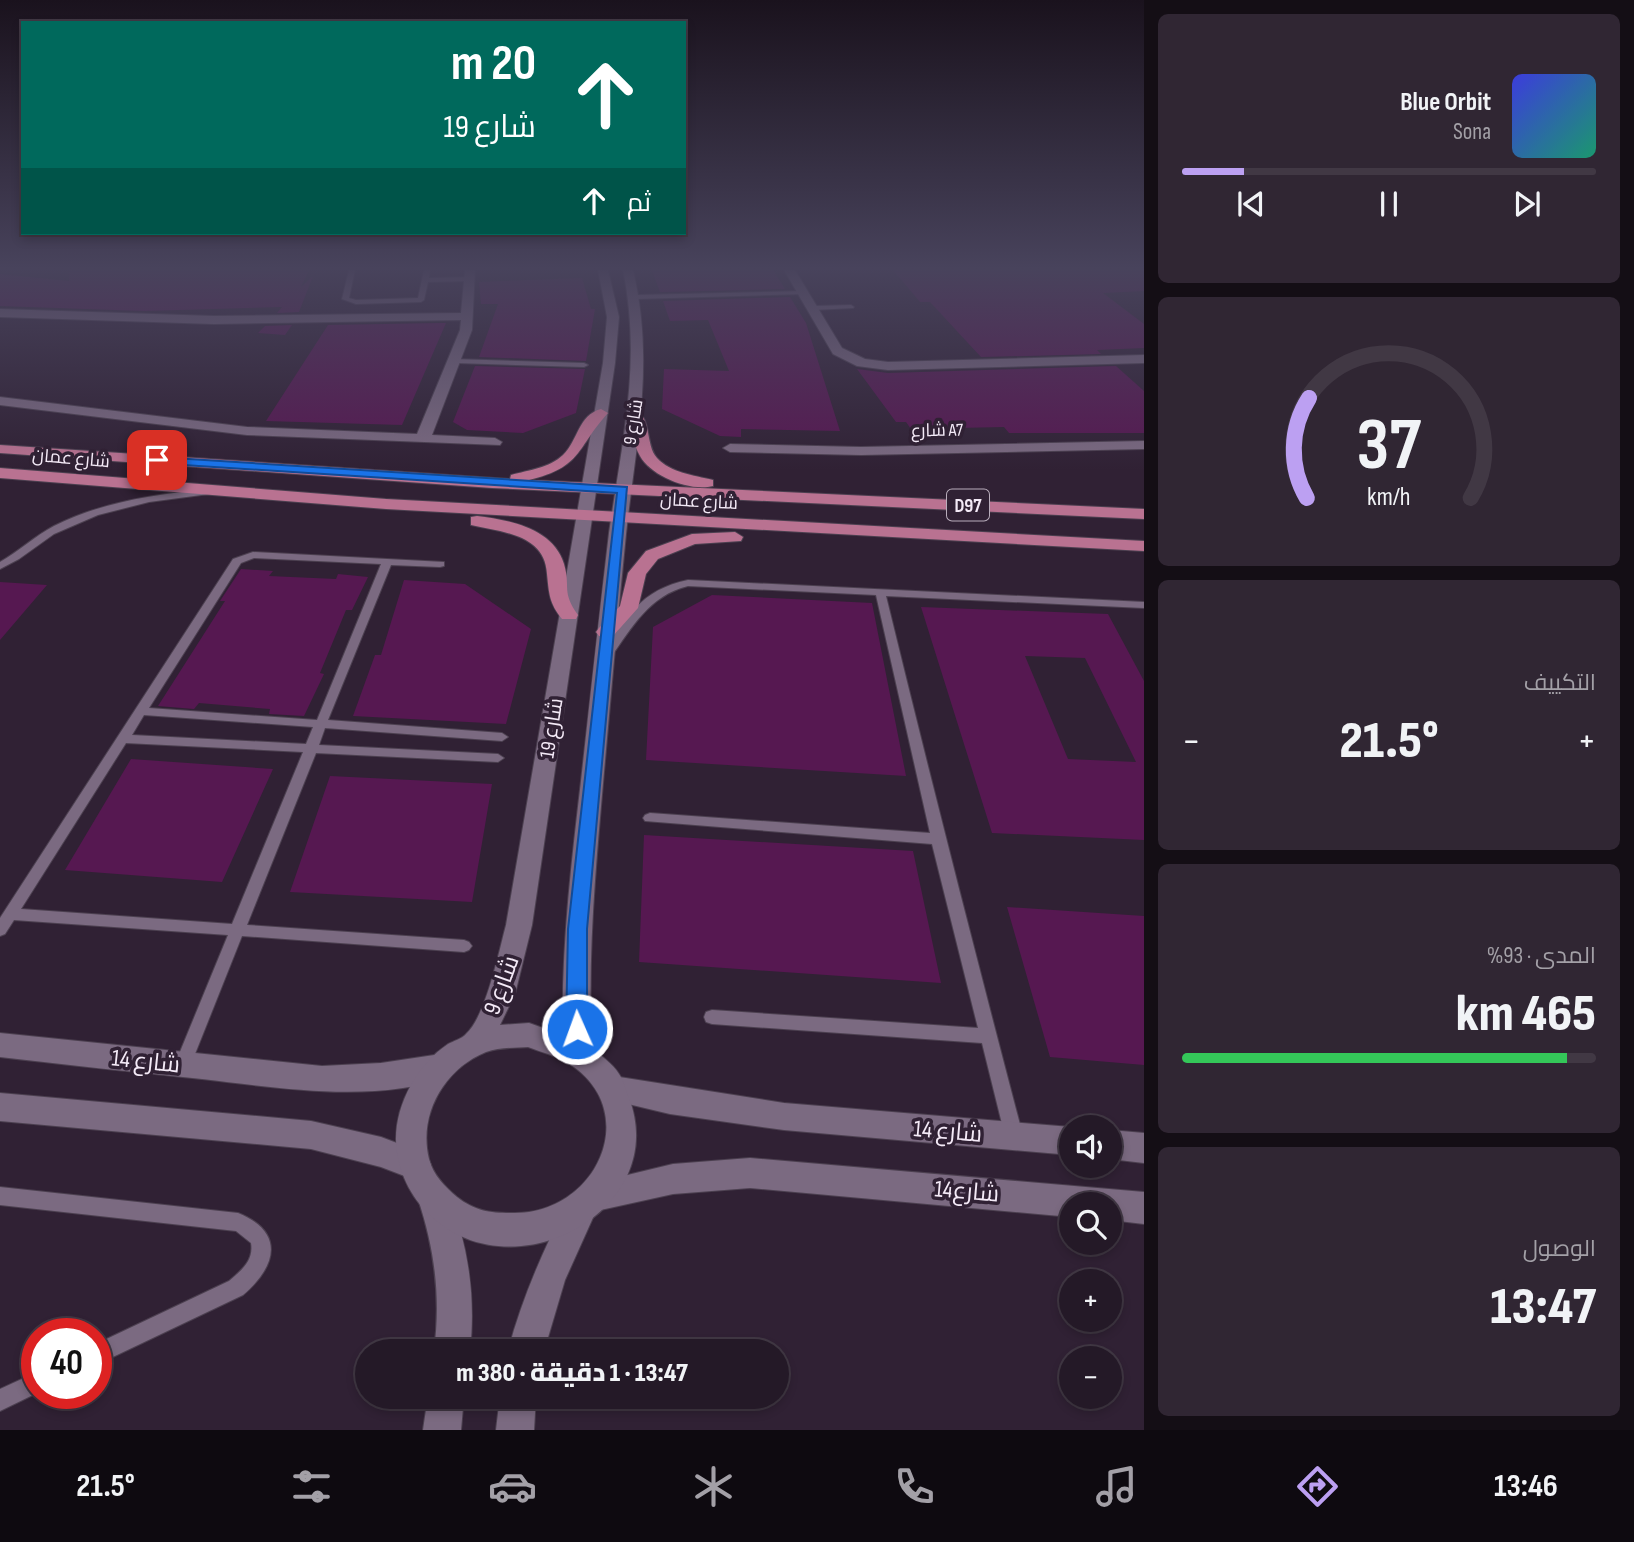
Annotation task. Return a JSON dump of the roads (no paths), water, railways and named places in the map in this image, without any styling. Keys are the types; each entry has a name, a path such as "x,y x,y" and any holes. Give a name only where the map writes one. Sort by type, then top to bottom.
{"main road":[{"path":"492,483 538,472 566,460 575,451 584,428 601,413"},
{"path":"634,414 646,455 666,471 699,482 792,497"},
{"name":"شارع عمان","path":"0,449 492,483 586,509"},
{"name":"شارع عمان","path":"0,473 386,504 586,509 859,531 1144,546"},
{"path":"271,495 341,493 544,502 621,511 878,513 926,512 969,505"},
{"name":"شارع عمان","path":"621,511 792,497 1144,514"},
{"path":"386,504 429,515 501,525 534,538 547,548 554,561 556,598 569,615"},
{"path":"606,632 629,608 633,583 643,564 666,547 709,537 790,537 859,531"}],"street":[{"path":"423,438 456,361 462,337"},
{"name":"شارع 9","path":"586,509 611,337"},
{"name":"شارع 9","path":"621,511 642,357 640,337"},
{"path":"830,337 837,351 851,360 888,366 1137,359 1144,372"},
{"path":"0,401 247,431 495,442"},
{"name":"شارع A7","path":"730,449 861,451 1144,445"},
{"name":"شارع 19","path":"519,925 586,509"},
{"path":"604,660 621,511"},
{"name":"شارع 19","path":"578,1051 578,929 604,660"},
{"name":"شارع 9","path":"477,1043 505,983 519,925"},
{"path":"453,1339 457,1298 453,1262 433,1197 415,1165 412,1122 418,1102 441,1067 477,1043 502,1036 529,1035 554,1040 578,1051 598,1068 613,1089 622,1115 622,1143 614,1171 588,1204 554,1262 529,1339"},
{"name":"شارع 14","path":"0,1045 293,1077 351,1079 441,1067"},
{"name":"شارع 14","path":"613,1089 718,1110 1059,1140"},
{"path":"0,1107 275,1132 347,1142 415,1165"},
{"path":"1122,1146 1144,1148"},
{"name":"شارع14","path":"588,1204 635,1186 712,1175 750,1173 1059,1200"},
{"path":"433,1197 452,1214 476,1227 502,1232 530,1232 556,1224 588,1204"},
{"name":"شارع14","path":"1122,1206 1144,1208"},
{"path":"442,1430 444,1409"},
{"path":"515,1430 517,1409"}],"lane":[{"path":"456,361 584,365"},
{"path":"0,566 57,528 100,510 159,497 214,491"},
{"path":"0,930 237,561 253,555 440,564"},
{"path":"183,1065 387,561"},
{"path":"604,660 649,598 675,585 712,583 1144,606"},
{"path":"880,591 938,839 1014,1136"},
{"path":"142,711 502,737"},
{"path":"124,739 498,758"},
{"path":"650,818 938,839"},
{"path":"10,915 464,946"},
{"path":"712,1017 990,1036"},
{"path":"0,1196 237,1222 253,1228 261,1240 261,1258 253,1276 236,1288 112,1347"},
{"path":"0,1399 21,1389"}]}
